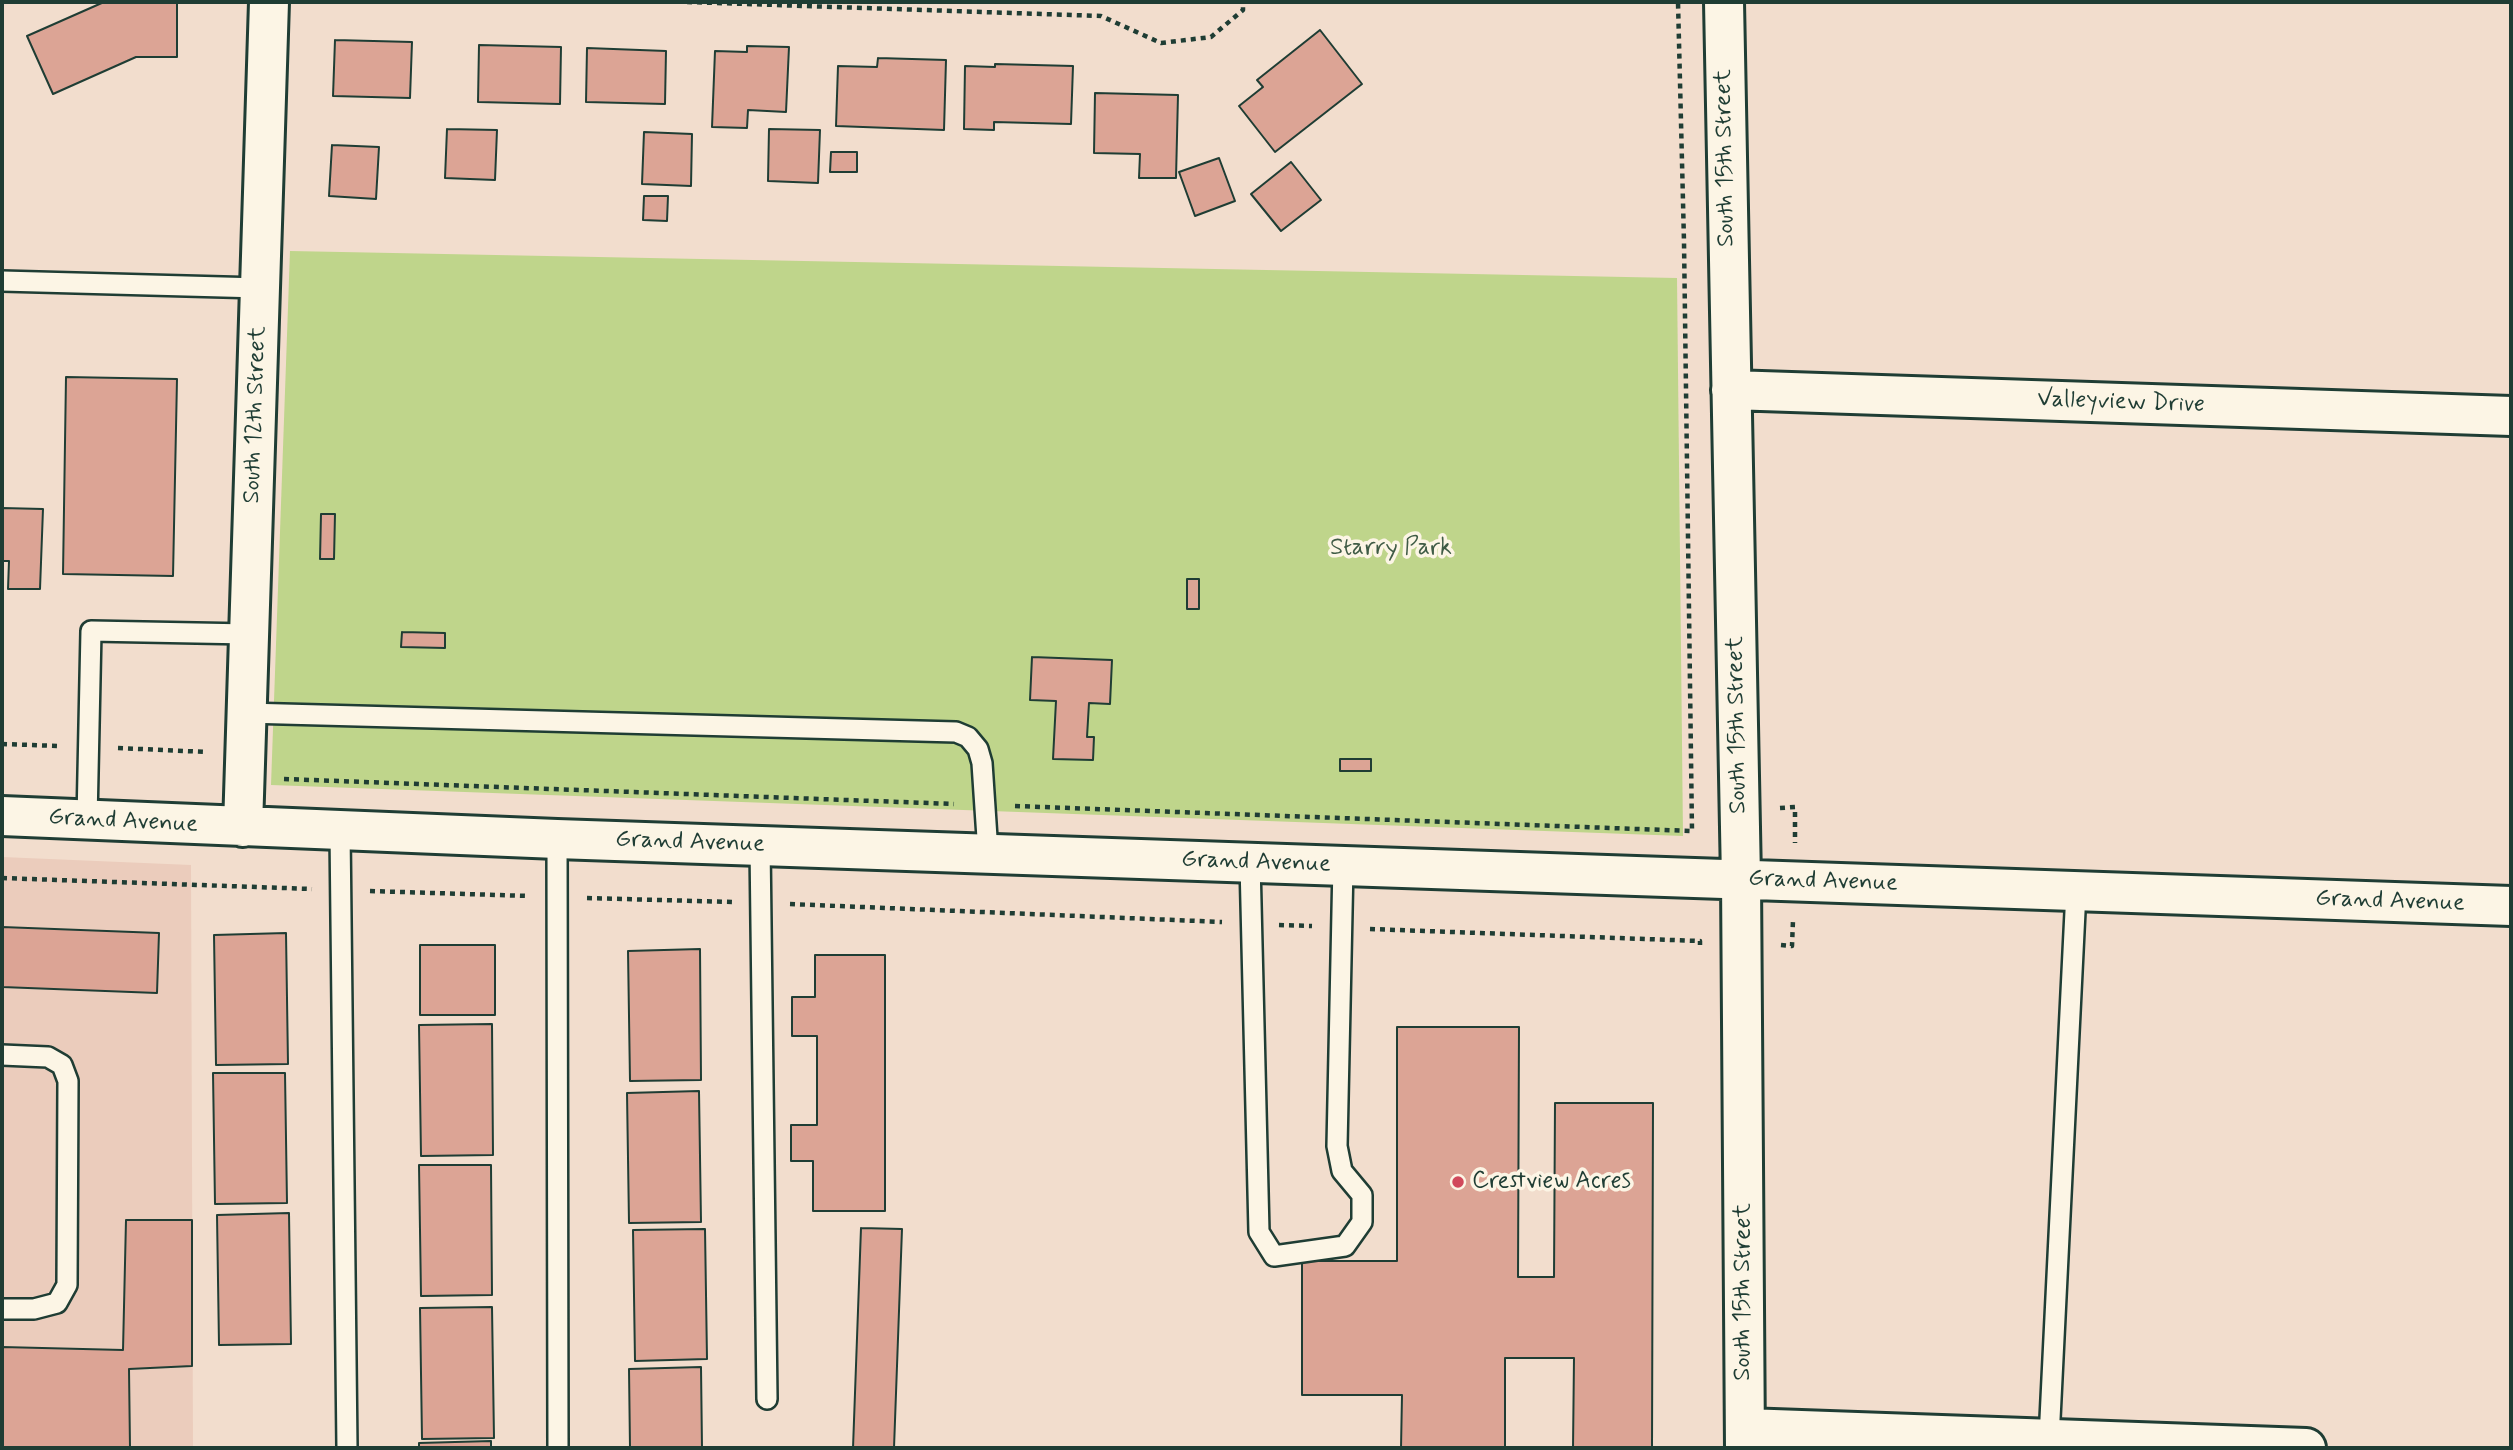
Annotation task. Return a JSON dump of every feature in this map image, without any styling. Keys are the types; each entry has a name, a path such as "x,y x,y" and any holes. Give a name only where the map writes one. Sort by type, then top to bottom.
{"street":[{"name":"South 12th Street","path":"243,827 269,2"},
{"name":"South 15th Street","path":"1724,2 1741,879 1745,1438"},
{"name":"Valleyview Drive","path":"1731,390 2511,416"},
{"name":"Grand Avenue","path":"2,817 557,839 2511,906"},
{"path":"1745,1438 2049,1439 2306,1448"}],"lane":[{"path":"2,281 260,288"},
{"path":"87,820 91,631 249,634"},
{"path":"246,713 956,732 968,737 978,750 982,764 988,853"},
{"path":"340,831 347,1448"},
{"path":"557,839 558,1448"},
{"path":"760,845 767,1399"},
{"path":"1250,863 1259,1232 1274,1256 1345,1246 1362,1222 1362,1195 1342,1171 1337,1146 1343,865"},
{"path":"2049,1439 2076,891"},
{"path":"2,1055 48,1057 62,1065 68,1081 68,1094 66,1285 57,1303 34,1309 2,1309"}],"path":[{"path":"687,2 1101,16 1161,43 1211,37 1242,10 1243,2"},
{"path":"2,744 213,752 271,778 1692,831 1678,2"},
{"path":"1772,809 1795,807 1795,844"},
{"path":"2,878 761,903 1700,942 1700,956"},
{"path":"1780,945 1792,946 1793,909"}],"shaded area":[{"path":"2,857 191,865 193,1448 2,1448"}],"green space":[{"name":"Starry Park","path":"290,251 1677,278 1683,836 271,785"}],"building":[{"path":"104,2 177,2 177,57 136,57 53,94 27,36"},
{"path":"1320,30 1362,84 1275,152 1239,106 1263,87 1257,80"},
{"path":"335,40 412,42 410,98 333,96"},
{"path":"479,45 561,47 560,104 478,102"},
{"path":"747,46 789,47 786,112 748,110 747,128 712,127 715,51 747,52"},
{"path":"587,48 666,51 665,104 586,102"},
{"path":"878,58 946,60 944,130 836,126 838,66 877,67"},
{"path":"995,64 1073,66 1071,124 994,122 994,130 964,129 965,66 995,67"},
{"path":"1095,93 1178,95 1176,178 1139,178 1140,154 1094,153"},
{"path":"447,129 497,130 495,180 445,178"},
{"path":"769,129 820,130 818,183 768,181"},
{"path":"644,132 692,134 691,186 642,184"},
{"path":"332,145 379,147 376,199 329,196"},
{"path":"831,152 857,152 857,172 830,172"},
{"path":"1219,158 1235,201 1195,216 1179,172"},
{"path":"1291,162 1321,200 1281,231 1251,194"},
{"path":"644,196 668,196 667,221 643,220"},
{"path":"66,377 177,379 173,576 63,574"},
{"path":"2,508 43,509 40,589 8,589 9,561 2,561"},
{"path":"321,514 335,514 334,559 320,559"},
{"path":"1187,579 1199,579 1199,609 1187,609"},
{"path":"402,632 445,633 445,648 401,647"},
{"path":"1032,657 1112,660 1110,704 1089,703 1087,737 1094,737 1093,760 1053,759 1056,701 1030,700"},
{"path":"1340,759 1371,759 1371,771 1340,771"},
{"path":"2,927 159,933 157,993 2,987"},
{"path":"286,933 288,1064 216,1065 214,935"},
{"path":"420,945 495,945 495,1015 420,1015"},
{"path":"700,949 701,1080 630,1081 628,951"},
{"path":"815,955 885,955 885,1211 813,1211 813,1161 791,1161 791,1125 817,1125 817,1036 792,1036 792,997 815,997"},
{"path":"492,1024 493,1155 421,1156 419,1025"},
{"name":"Crestview Acres","path":"1397,1027 1519,1027 1518,1277 1554,1277 1555,1103 1653,1103 1652,1448 1573,1448 1574,1358 1505,1358 1505,1448 1401,1448 1402,1395 1302,1395 1302,1261 1397,1261"},
{"path":"213,1073 285,1073 287,1203 215,1204"},
{"path":"699,1091 701,1222 629,1223 627,1093"},
{"path":"419,1165 491,1165 492,1295 421,1296"},
{"path":"289,1213 291,1344 219,1345 217,1215"},
{"path":"126,1220 192,1220 192,1366 129,1369 130,1448 2,1448 2,1347 123,1350"},
{"path":"861,1228 902,1229 894,1448 853,1448"},
{"path":"705,1229 707,1359 635,1361 633,1230"},
{"path":"492,1307 494,1438 422,1439 420,1308"},
{"path":"701,1367 702,1448 630,1448 629,1369"},
{"path":"491,1441 491,1448 419,1448 419,1443"}],"place":[{"name":"Crestview Acres","path":"1458,1182"}]}
